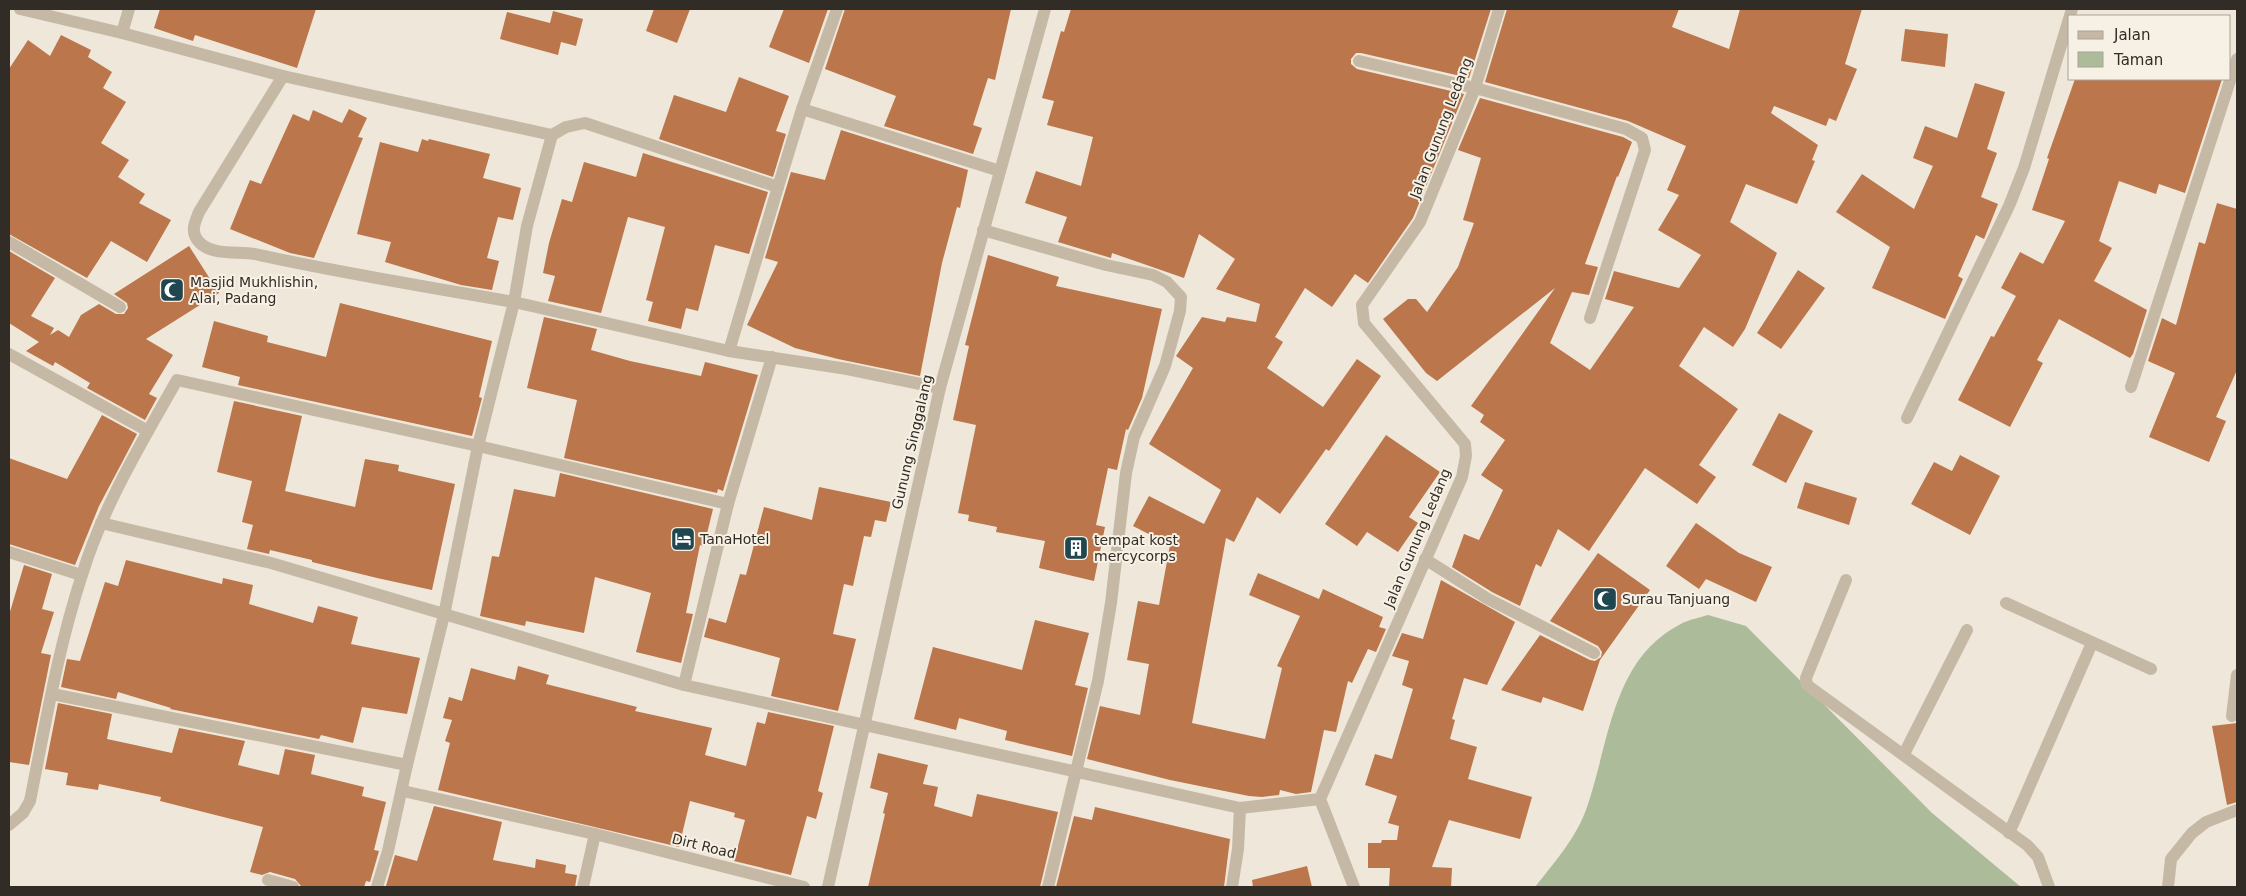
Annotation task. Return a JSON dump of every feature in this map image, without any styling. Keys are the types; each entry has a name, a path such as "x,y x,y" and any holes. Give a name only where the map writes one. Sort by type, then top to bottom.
{"street":[{"path":"20,9 122,33 283,76 552,135 566,127 585,123 778,187"},
{"path":"122,33 129,9"},
{"path":"729,350 802,109 838,9"},
{"name":"Gunung Singgalang","path":"828,887 863,723 940,388 1045,9"},
{"name":"Jalan Gunung Ledang","path":"1320,800 1462,477 1466,456 1465,444 1364,323 1362,304 1420,222 1475,88 1499,9"},
{"path":"1907,418 2009,206 2024,168 2068,22"},
{"path":"2231,78 2237,59"},
{"path":"1359,61 1475,88 1626,129 1638,135 1644,141 1645,150 1590,318"},
{"path":"283,76 194,224 194,234 201,244 213,251 244,252 335,272 514,302 729,350 940,388"},
{"path":"2131,387 2230,80"},
{"path":"802,109 1000,171"},
{"path":"377,887 403,791 407,765 444,615 478,446 514,302 527,226 552,135"},
{"path":"983,230 1106,265 1153,275 1167,282 1181,298 1180,311 1165,366 1132,446 1126,473 1111,603 1098,681 1048,887"},
{"path":"9,242 120,307"},
{"path":"9,354 148,430"},
{"path":"684,685 728,504 772,357"},
{"path":"9,825 23,812 30,801 52,694 81,575 101,523 148,430 177,380 478,446 728,504"},
{"path":"101,523 271,563 684,685 863,723 1240,808 1320,800 1354,887"},
{"path":"9,552 81,575"},
{"path":"1425,559 1488,599 1594,653"},
{"path":"1846,580 1806,678 1810,688 1904,754 2027,845 2038,857 2049,887"},
{"path":"2006,602 2151,669"},
{"path":"1904,754 1967,630"},
{"path":"2009,833 2092,643"},
{"path":"2232,716 2237,675"},
{"path":"52,694 407,765"},
{"name":"Dirt Road","path":"403,791 595,834 804,887"},
{"path":"1232,887 1238,849 1240,808"},
{"path":"2168,887 2171,860 2192,833 2206,822 2237,810"},
{"path":"583,887 595,834"},
{"path":"268,880 293,887"}],"green space":[{"path":"1708,615 1746,626 1932,813 2021,887 1535,887 1564,849 1583,818 1595,783 1616,706 1626,681 1639,659 1657,640 1679,625"}],"building":[{"path":"160,9 316,9 297,68 195,35 193,41 154,28"},
{"path":"654,9 690,9 677,43 646,31"},
{"path":"784,9 828,9 809,63 769,47"},
{"path":"845,9 1011,9 995,80 988,78 973,125 982,128 973,154 884,126 896,96 825,69"},
{"path":"1071,9 1491,9 1469,78 1361,53 1356,53 1351,59 1351,64 1357,69 1464,94 1413,218 1368,283 1355,274 1332,307 1305,288 1275,337 1283,342 1267,368 1323,407 1357,359 1381,376 1329,451 1326,449 1280,514 1257,497 1234,542 1226,538 1192,723 1265,739 1282,668 1277,666 1300,616 1249,595 1258,573 1319,599 1323,589 1383,617 1379,627 1386,629 1376,652 1368,649 1352,683 1348,681 1336,732 1324,730 1311,792 1296,794 1280,790 1279,795 1249,796 1170,780 1087,759 1100,706 1140,715 1149,664 1127,660 1138,601 1159,605 1170,545 1133,526 1149,496 1204,524 1221,490 1149,444 1193,368 1176,356 1202,317 1225,322 1227,317 1256,322 1260,304 1216,289 1235,259 1199,234 1184,278 1112,253 1111,258 1058,242 1067,217 1025,203 1036,171 1081,186 1093,137 1047,125 1054,101 1042,98 1061,31 1064,32"},
{"path":"1507,9 1679,9 1672,27 1729,49 1740,9 1862,9 1845,64 1857,69 1836,121 1829,118 1826,126 1774,106 1771,113 1818,145 1812,160 1815,161 1797,204 1746,184 1730,222 1777,253 1745,329 1733,347 1704,327 1679,366 1738,409 1699,465 1716,477 1697,504 1645,468 1589,551 1558,529 1541,567 1536,564 1520,606 1492,592 1452,567 1464,534 1479,540 1503,490 1481,475 1505,440 1480,422 1484,415 1471,406 1555,288 1437,381 1426,373 1383,319 1408,299 1416,299 1427,312 1458,267 1474,223 1463,220 1481,158 1458,150 1480,98 1623,137 1632,142 1617,176 1585,264 1598,267 1589,295 1572,292 1550,343 1590,370 1634,307 1605,299 1614,271 1679,288 1701,255 1658,230 1679,195 1667,190 1686,146 1628,121 1485,82"},
{"path":"553,11 583,19 576,46 561,42 558,55 500,39 507,12 550,23"},
{"path":"1905,29 1948,34 1945,67 1901,61"},
{"path":"61,35 91,50 88,57 112,72 103,88 126,102 101,143 129,160 118,177 145,194 139,203 171,220 147,262 111,241 87,278 9,234 9,69 28,40 50,56"},
{"path":"739,77 789,96 776,131 786,134 773,177 659,139 674,95 726,112"},
{"path":"2075,80 2222,80 2185,193 2159,184 2156,194 2119,181 2099,241 2112,248 2094,281 2147,310 2133,354 2130,358 2059,319 2037,360 2043,363 2010,427 1958,400 1991,336 1994,337 2016,296 2001,288 2020,252 2043,264 2065,221 2032,210 2049,159 2047,158"},
{"path":"1975,83 2005,92 1987,149 1997,153 1981,197 1998,204 1984,239 1976,235 1958,276 1963,279 1945,319 1872,288 1890,247 1836,212 1862,174 1914,209 1933,166 1913,158 1925,126 1957,138"},
{"path":"349,109 367,118 358,137 363,138 314,258 290,253 230,229 250,180 261,184 293,114 309,121 313,110 342,123"},
{"path":"841,130 968,170 960,208 957,207 942,263 920,376 795,348 747,325 778,262 765,258 791,172 825,180"},
{"path":"422,139 428,141 429,139 490,154 483,178 521,188 513,220 498,217 487,258 499,261 492,290 461,285 385,262 391,242 357,234 380,142 418,152"},
{"path":"643,153 768,192 749,254 715,245 698,311 686,308 681,329 648,321 653,302 646,300 665,227 628,217 601,313 548,301 555,276 543,273 549,243 562,199 572,202 584,162 636,177"},
{"path":"2217,203 2237,209 2237,370 2216,417 2226,421 2209,462 2149,437 2175,373 2148,361 2162,318 2176,325 2199,242 2205,244"},
{"path":"189,246 219,293 146,339 173,355 149,394 157,398 145,420 87,388 90,383 55,362 53,366 26,351 39,342 9,323 9,251 55,278 31,316 54,328 50,335 58,330 69,337 81,315 99,304 116,314 124,314 128,308 127,303 114,294"},
{"path":"988,255 1059,277 1056,286 1162,309 1142,398 1128,430 1126,429 1117,470 1108,468 1096,525 1105,527 1094,581 1039,568 1045,541 996,532 997,527 968,521 969,515 958,513 976,425 953,420 969,346 965,345"},
{"path":"1798,270 1825,288 1781,349 1757,333"},
{"path":"340,303 492,341 479,397 482,398 472,436 238,385 240,377 202,367 214,321 268,336 267,342 326,357"},
{"path":"544,317 597,329 591,350 630,361 701,376 705,362 758,375 723,491 718,489 717,493 564,458 577,400 527,388"},
{"path":"234,401 302,416 285,491 355,507 365,459 399,465 398,471 455,484 432,590 312,562 312,560 270,550 269,554 247,549 253,525 242,522 252,481 217,472"},
{"path":"1779,413 1813,431 1786,483 1752,465"},
{"path":"102,415 137,434 99,506 75,565 9,544 9,458 67,479"},
{"path":"1386,435 1440,472 1409,517 1418,523 1398,552 1367,532 1357,546 1325,524"},
{"path":"1960,455 2000,476 1970,535 1911,504 1934,462 1952,471"},
{"path":"560,473 713,509 704,546 700,545 686,613 693,614 681,663 636,652 651,593 595,577 584,633 526,621 525,626 480,616 492,556 499,557 514,489 555,497"},
{"path":"1805,482 1857,498 1849,525 1797,508"},
{"path":"819,487 891,502 886,522 875,520 871,537 864,536 853,586 844,584 833,634 856,639 838,711 771,696 780,658 704,637 709,618 726,623 740,574 746,575 764,507 812,520"},
{"path":"1696,523 1739,553 1772,567 1756,602 1706,579 1699,589 1666,566"},
{"path":"1598,553 1650,590 1600,660 1583,711 1543,697 1541,703 1501,690 1540,635 1590,660 1595,661 1601,657 1602,652 1598,646 1550,621"},
{"path":"126,560 222,584 223,578 253,585 249,604 313,623 318,606 358,617 351,644 420,658 407,714 362,707 353,743 321,735 319,739 170,709 118,692 116,699 61,687 67,659 80,661 105,582 118,586"},
{"path":"24,565 52,574 42,609 54,612 41,653 51,655 29,765 9,762 9,615"},
{"path":"1441,580 1515,622 1487,685 1464,678 1452,719 1455,720 1450,739 1477,747 1468,779 1532,797 1520,839 1449,820 1432,867 1452,868 1451,887 1389,887 1390,868 1368,868 1368,843 1381,843 1382,840 1397,840 1399,826 1388,823 1397,796 1365,785 1375,754 1392,759 1413,689 1402,685 1409,661 1392,656 1402,633 1423,639"},
{"path":"1035,620 1089,633 1075,685 1088,688 1072,756 1005,740 1007,731 959,718 956,730 914,719 933,647 1022,670"},
{"path":"518,666 549,675 546,684 637,707 635,711 712,728 705,755 746,766 757,722 765,724 768,712 834,726 818,791 823,793 816,819 807,816 791,875 734,861 745,820 734,817 735,813 690,801 679,847 438,790 450,743 445,741 452,720 443,718 449,697 462,701 471,668 515,680"},
{"path":"58,703 112,714 107,739 172,753 179,728 245,741 238,765 279,775 285,749 315,755 311,774 364,787 362,796 386,802 374,850 379,851 370,882 366,881 364,887 307,887 301,886 295,879 270,872 262,875 250,872 263,827 160,801 161,797 99,784 98,790 66,785 68,773 45,769"},
{"path":"2237,723 2237,802 2227,805 2212,726"},
{"path":"878,753 928,765 923,784 938,787 934,806 972,817 977,794 1058,812 1040,887 868,887 888,793 870,788"},
{"path":"434,806 502,822 493,860 535,868 536,859 566,865 565,873 577,875 575,887 386,886 395,855 417,861"},
{"path":"1095,807 1230,839 1224,887 1056,887 1074,816 1092,820"},
{"path":"1307,866 1312,887 1253,887 1252,880"}],"place":[{"name":"Masjid Mukhlishin, Alai, Padang","path":"172,290"},
{"name":"TanaHotel","path":"683,539"},
{"name":"tempat kost mercycorps","path":"1076,548"},
{"name":"Surau Tanjuang","path":"1605,599"}]}
